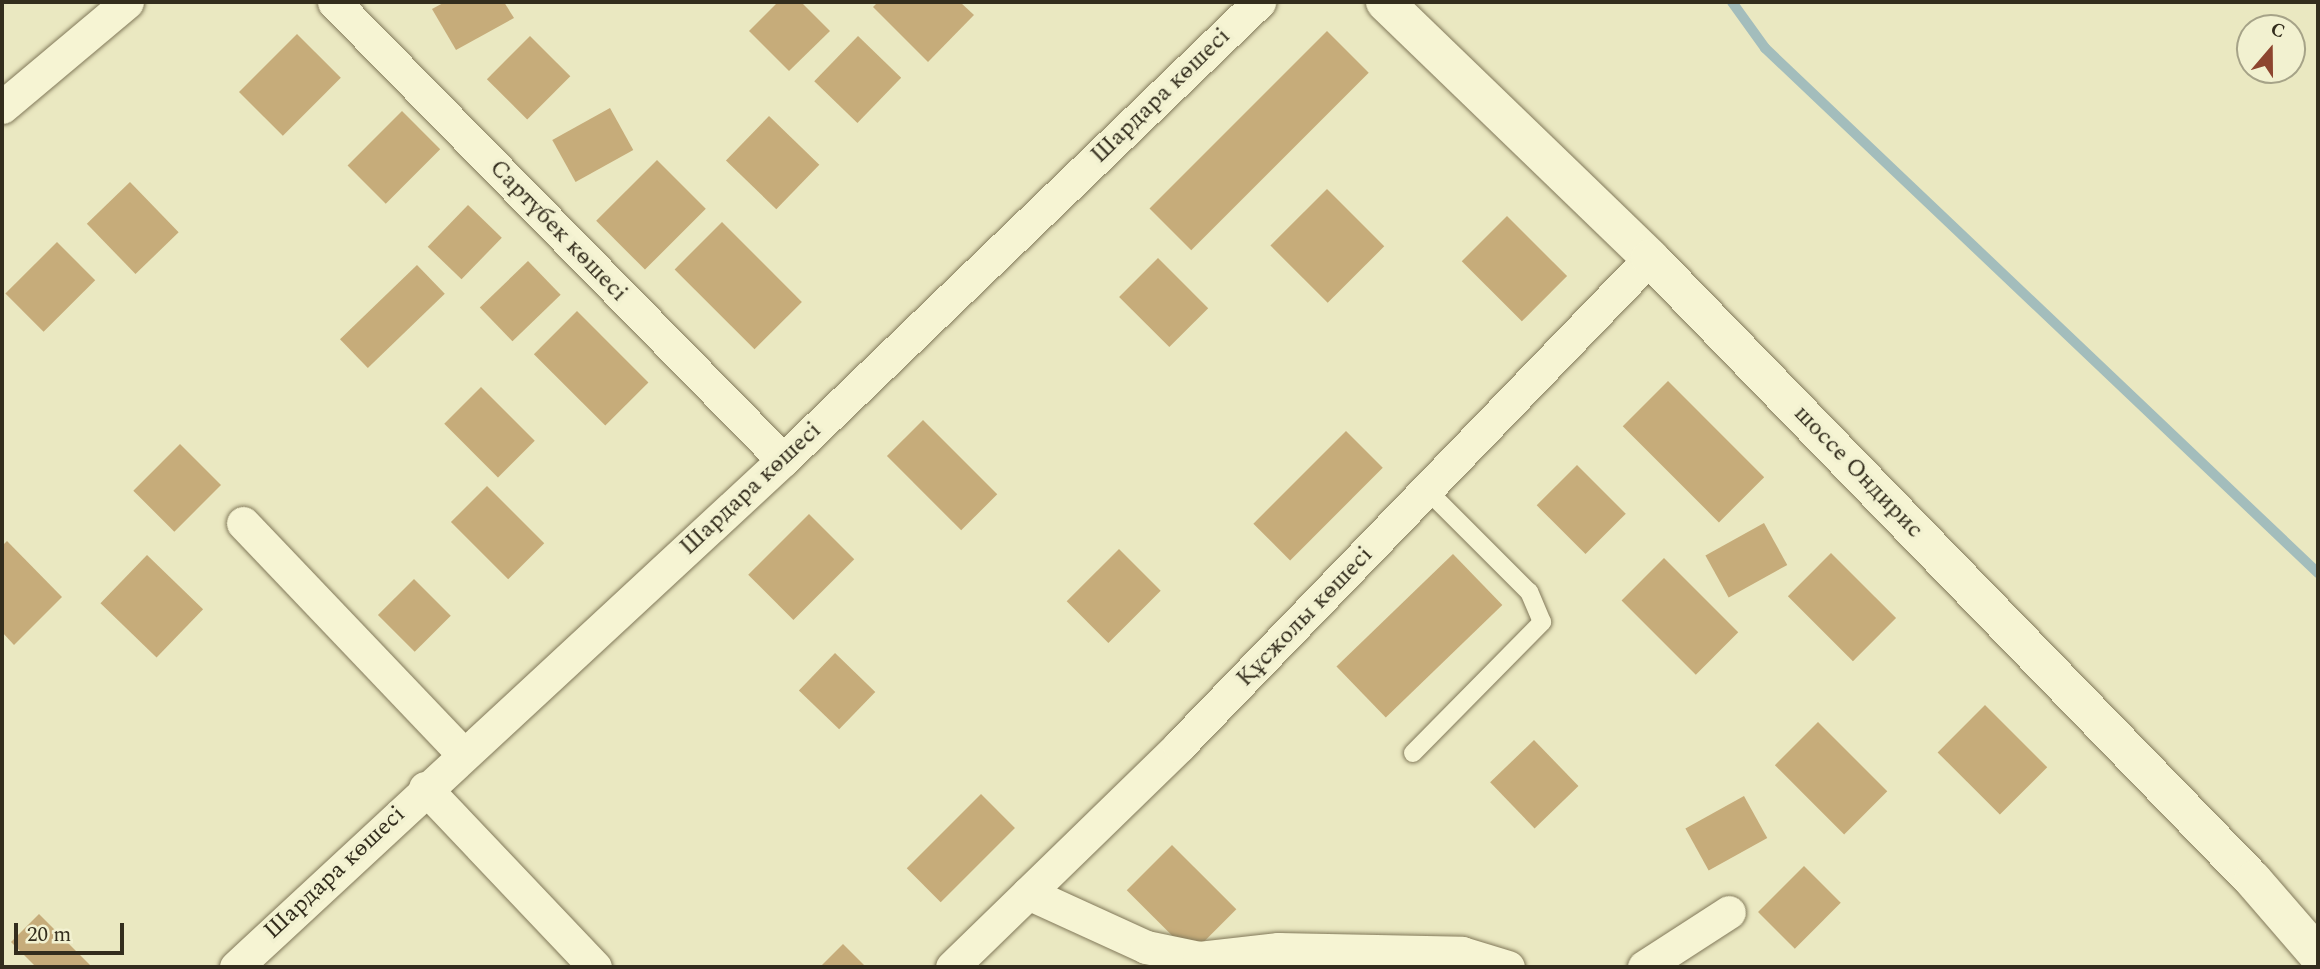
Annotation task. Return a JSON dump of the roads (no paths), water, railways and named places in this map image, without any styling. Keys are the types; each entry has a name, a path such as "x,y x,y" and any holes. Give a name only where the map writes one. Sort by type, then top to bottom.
{"main road":[{"name":"шоссе Ондирис","path":"1385,2 1650,258 2253,880 2318,955"}],"street":[{"path":"2,107 127,2"},
{"name":"Сартүбек көшесі","path":"334,2 783,460"},
{"name":"Шардара көшесі","path":"236,967 462,753 783,460 1259,2"},
{"name":"Құсжолы көшесі","path":"951,967 1179,746 1650,258"},
{"path":"243,523 462,753"},
{"path":"425,788 595,967"},
{"path":"1028,893 1153,957 1199,958 1278,949 1462,953 1508,967"},
{"path":"1644,967 1729,912"}],"lane":[{"path":"1413,753 1542,622 1530,592 1428,491"}],"waterway":[{"path":"1732,2 1765,48 2318,573"}]}
